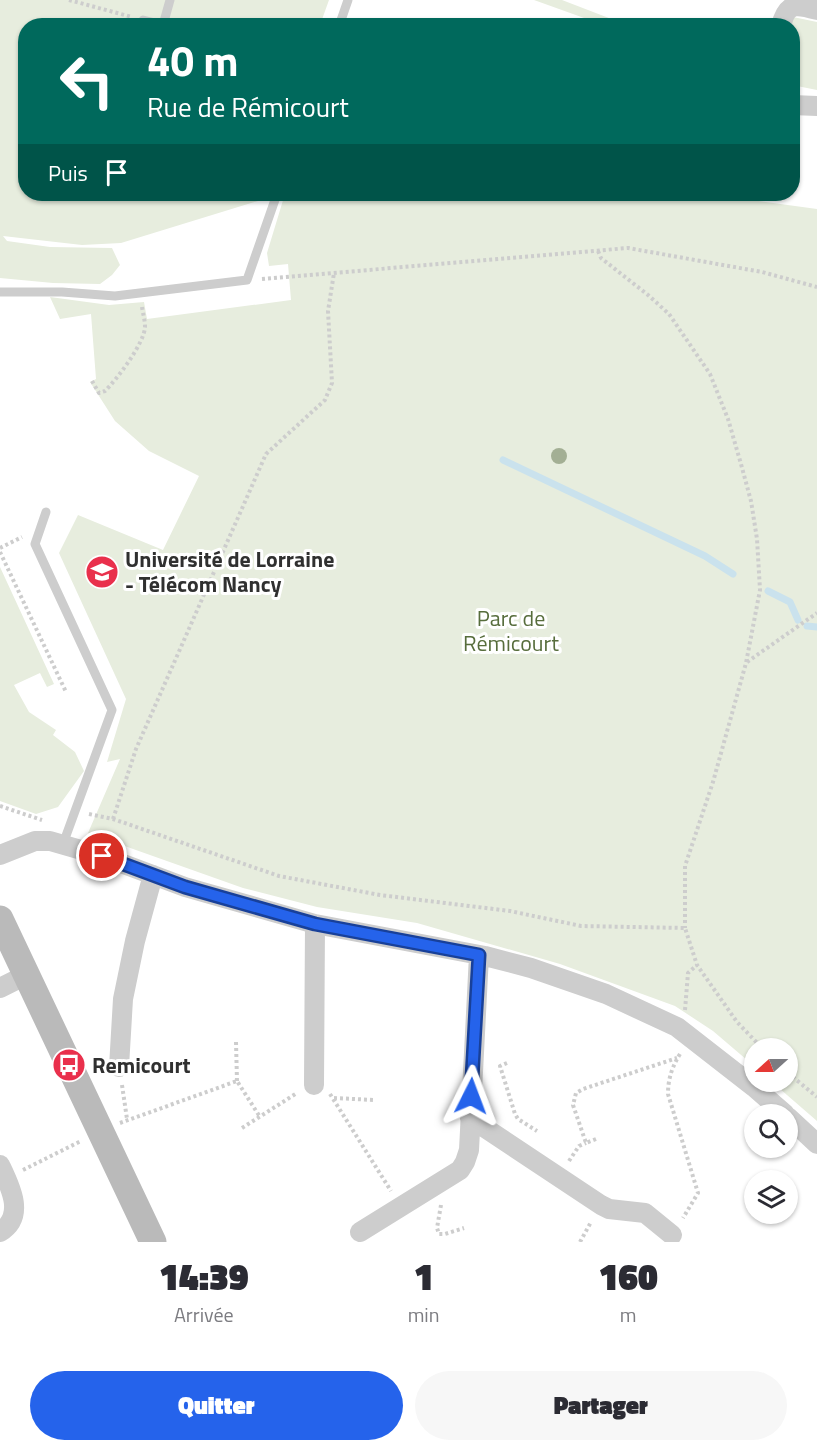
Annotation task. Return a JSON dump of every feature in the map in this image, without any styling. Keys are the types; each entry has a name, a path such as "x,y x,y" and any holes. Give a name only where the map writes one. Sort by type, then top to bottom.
{"main road":[{"path":"0,920 153,1242"}],"street":[{"path":"783,18 787,9 794,6 801,5 817,10"},
{"path":"800,105 817,106"},
{"path":"0,855 35,841 50,841 66,836 185,887 315,924 479,955 531,968 606,994 683,1031 773,1104"},
{"path":"119,1067 123,999 153,875"},
{"path":"314,1085 315,924"},
{"path":"360,1232 460,1170 465,1162 469,1150 479,955"},
{"path":"0,987 26,975"},
{"path":"470,1118 601,1205 609,1209 645,1213 672,1235"},
{"path":"798,1127 817,1144"},
{"path":"0,1232 8,1227 15,1209 3,1172"}],"lane":[{"path":"165,18 170,0"},
{"path":"342,18 348,0"},
{"path":"0,292 62,292 115,296 247,280 275,201"},
{"path":"46,512 35,544 112,710 66,836"}],"path":[{"path":"69,0 136,18"},
{"path":"247,280 628,248 762,272 817,287"},
{"path":"598,251 601,258 669,314 710,374 728,418 751,501 757,539 759,590 746,663 713,782 685,866 685,928 697,965 737,1022 752,1038"},
{"path":"334,273 328,311 332,383 325,399 266,454 136,749 113,819 279,876 380,895 510,911 581,926 685,928"},
{"path":"92,381 99,393 105,391 140,344 145,328 140,293"},
{"path":"22,538 0,550 66,692"},
{"path":"746,663 817,613"},
{"path":"0,806 66,836"},
{"path":"684,1216 698,1194 668,1094 668,1082 678,1058 683,1031 688,973 697,965"},
{"path":"236,1042 237,1081 260,1117"},
{"path":"586,1143 573,1105 579,1090 678,1058"},
{"path":"507,1063 500,1066 515,1114 518,1119 537,1131"},
{"path":"119,1067 127,1119"},
{"path":"3,1172 127,1119 237,1081"},
{"path":"798,1081 817,1097"},
{"path":"242,1128 310,1085 314,1085 329,1093 333,1098 401,1207"},
{"path":"333,1098 374,1100"},
{"path":"568,1163 579,1146 596,1139"},
{"path":"438,1184 443,1194 437,1232 441,1235 464,1228"}],"green space":[{"path":"0,0 329,0 323,18 18,18 18,201 258,201 121,243 82,245 3,236 7,241 50,247 112,248 120,265 100,284 53,283 0,278"},
{"path":"534,0 562,0 609,18 584,18"},
{"path":"800,18 817,22 817,90 800,87"},
{"name":"Parc de Rémicourt","path":"283,201 758,201 817,209 817,1121 784,1092 798,1092 798,1038 744,1038 744,1057 713,1031 675,1006 560,964 417,923 317,907 243,888 88,833 120,759 107,762 126,699 59,553 78,515 163,550 199,476 149,451 115,421 90,382 96,379 91,314 60,319 50,297 109,305 144,302 147,319 291,300 288,264 269,266 267,253"},
{"path":"0,567 54,684 47,687 40,673 14,685 29,712 56,730 53,735 75,752 84,771 58,807 36,814 0,801"}],"waterway":[{"path":"503,460 705,556 733,574"},
{"path":"768,591 790,602 798,620"},
{"path":"807,626 817,627"}],"place":[{"name":"Université de Lorraine - Télécom Nancy","path":"102,572"},
{"name":"Remicourt","path":"69,1065"}],"route":[{"path":"102,856 185,887 315,924 479,955 471,1096"}]}
